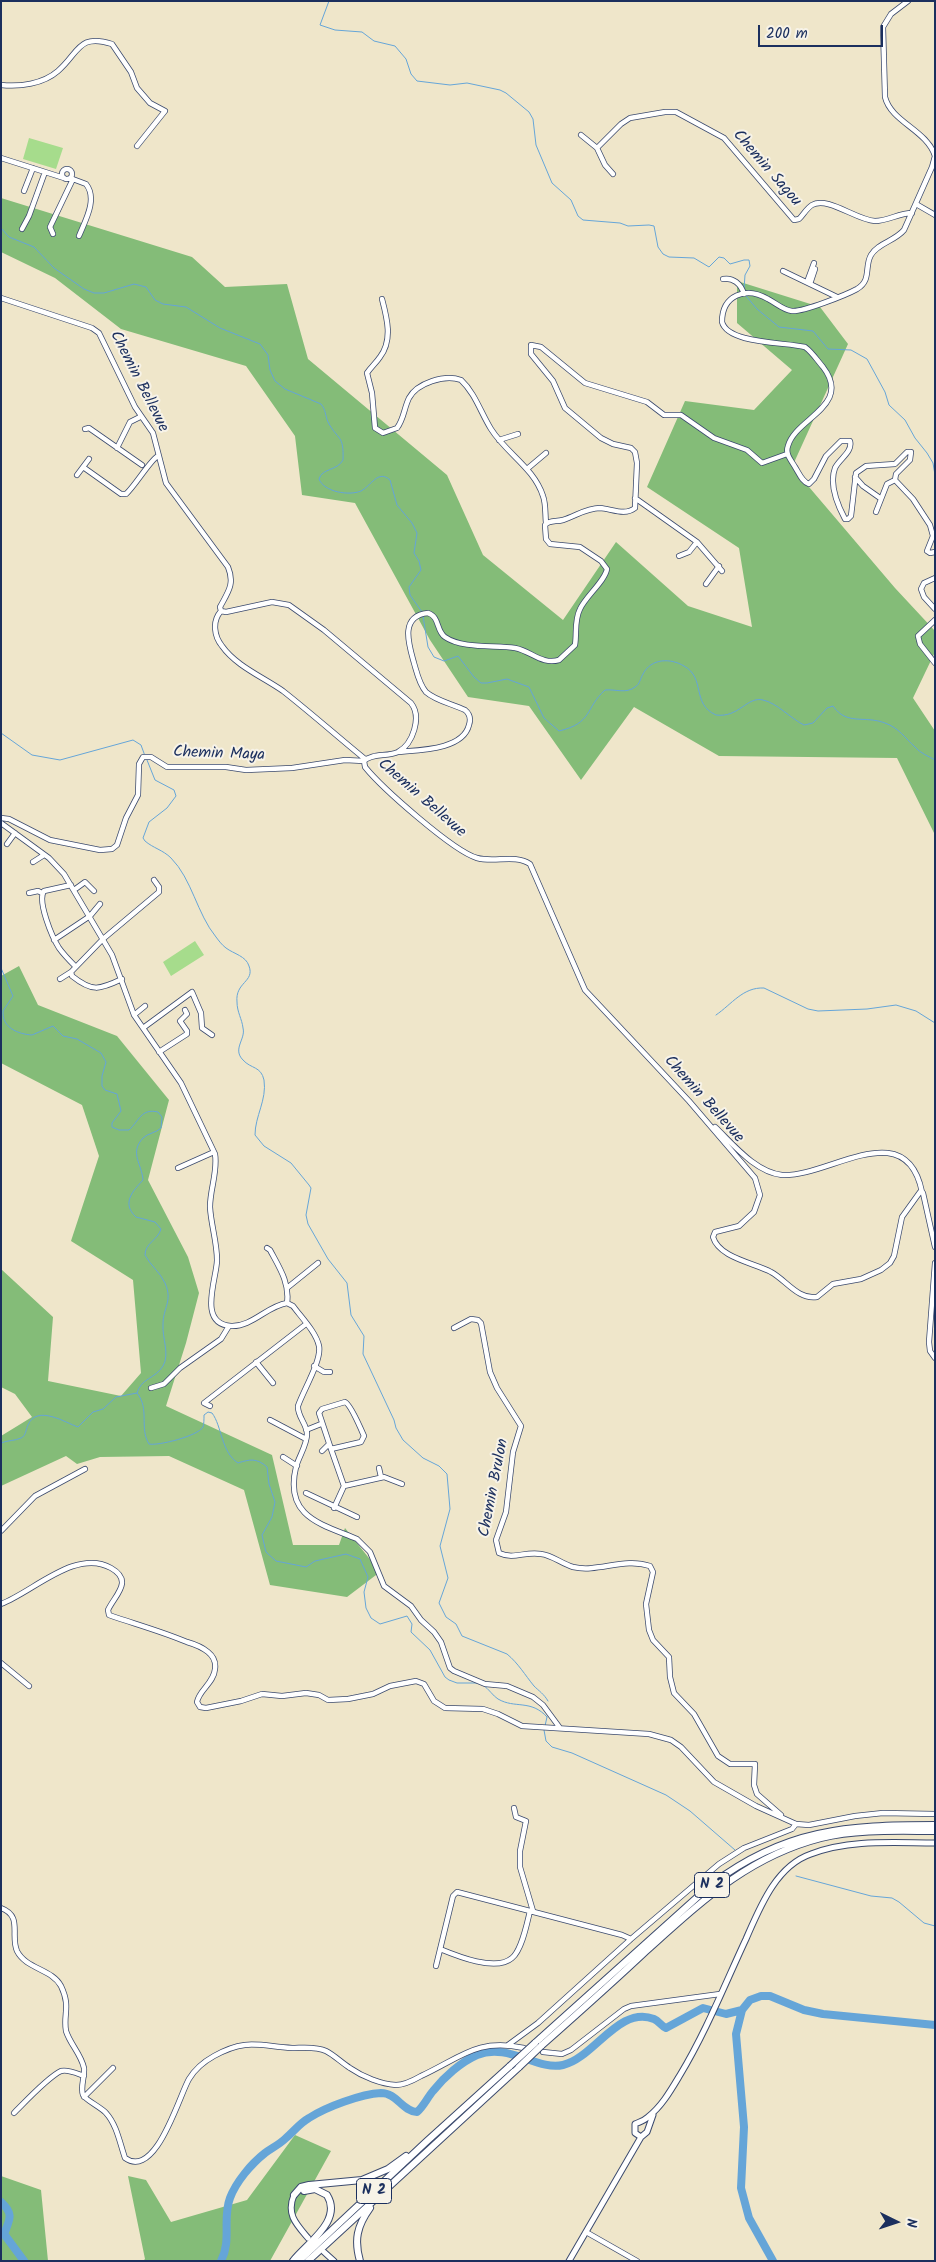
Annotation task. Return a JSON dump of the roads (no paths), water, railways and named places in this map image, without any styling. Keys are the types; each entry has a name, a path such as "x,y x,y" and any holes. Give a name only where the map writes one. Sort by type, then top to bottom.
{"highway":[{"name":"N 2","path":"308,2261 519,2067 712,1884 744,1862 786,1843 822,1832 885,1825 935,1825"},
{"name":"N 2","path":"299,2261 510,2066 540,2047 707,1896 760,1861 799,1845 835,1835 935,1831"},
{"path":"294,2195 301,2187 309,2185 362,2180 375,2176 426,2142"},
{"path":"360,2261 356,2246 356,2234 361,2222 368,2210 396,2179"},
{"path":"293,2261 325,2226 332,2213 330,2199 320,2191 309,2190 294,2195"}],"main road":[{"path":"569,2261 632,2151 641,2137 647,2132 656,2110 685,2066 710,2018 770,1890 788,1867 799,1859 826,1849 850,1845 935,1843"},
{"path":"632,2151 634,2127 656,2110"},
{"path":"640,2122 648,2127"},
{"path":"635,2133 641,2137"},
{"path":"294,2195 290,2206 291,2214 293,2220 308,2238"},
{"path":"324,2252 334,2261"}],"street":[{"path":"895,480 896,474 910,460 911,452 908,452 895,464 862,468 855,477 851,516 845,519 834,491 833,480 835,470 849,450 850,441 841,441 826,456 814,479 809,484 806,483 788,454 787,449 791,439 825,407 830,392 829,377 811,352 804,347 746,339 724,327 722,317 726,303 733,296 744,294 766,298 784,309 792,311 837,297 863,284 868,275 869,260 872,253 902,233 932,167 935,156 925,140 889,107 885,97 883,27 892,14 908,1"},
{"path":"1,85 22,85 50,76 88,41 96,40 112,44 131,72 137,88 150,104 165,111 137,146"},
{"name":"Chemin Sagou","path":"597,148 630,118 676,112 724,138 794,220 799,220 811,206 822,203 870,220 884,220 898,214 912,213"},
{"path":"581,135 597,148 605,165 613,174"},
{"path":"1,158 64,178 72,178 89,187 91,198 88,213 79,236"},
{"path":"24,191 33,168"},
{"path":"47,173 58,173 64,170 70,170 72,173 72,178 50,227 53,234"},
{"path":"64,170 62,175 64,178"},
{"path":"22,229 47,173"},
{"path":"916,204 935,215"},
{"path":"809,283 814,263"},
{"path":"809,283 816,269"},
{"path":"783,271 837,297"},
{"path":"723,279 732,279 742,287 744,294"},
{"name":"Chemin Bellevue","path":"1,298 96,330 102,337 140,417 153,433 166,483 228,567 231,587 220,607 220,611 226,612 280,602 289,605 324,630 414,706 416,716 414,729 405,746 397,752 364,760 365,766 375,777 457,848 481,859 519,860 530,864 584,990 698,1112 750,1172 759,1190 759,1201 750,1217 734,1228 716,1231 713,1235 714,1240 736,1258 778,1275 804,1296 817,1298 833,1284 861,1279 885,1267 894,1256 902,1217 916,1194 922,1192"},
{"path":"382,299 387,320 387,340 381,357 367,373 372,393 375,428 383,433 393,431 400,424 407,403 413,393 431,382 456,378 465,384 498,440 527,469 540,488 544,498 546,523 544,534 550,544 580,547 601,561 606,569 605,574 586,597 579,610 573,647 562,659 550,662 516,648 486,647 453,641 442,635 433,615 428,613 423,614 412,622 407,635 419,678 428,693 468,713 469,727 460,739 449,744 397,752"},
{"path":"546,523 564,520 591,509 628,512 635,508 637,459 635,452 631,448 613,444 602,438 565,408 553,381 531,354 531,345 536,345 546,351 586,384 622,392 647,402 664,416 681,416 714,438 748,450 762,463 788,454"},
{"path":"117,448 130,422 140,417"},
{"path":"85,430 89,428 142,465"},
{"path":"498,440 518,434"},
{"path":"527,469 546,453"},
{"path":"83,467 121,494 126,494 145,473 154,458 158,456"},
{"path":"77,476 89,459"},
{"path":"855,477 862,486 880,498"},
{"path":"876,512 887,484 895,480"},
{"path":"895,480 913,499 930,525 933,537 927,551 930,553 935,552"},
{"path":"635,498 697,542 722,571"},
{"path":"660,525 662,519"},
{"path":"679,556 688,552 697,542"},
{"path":"706,584 719,566"},
{"path":"935,578 924,583 921,589 924,597 935,609"},
{"path":"220,611 217,615 215,632 225,650 284,692 364,760"},
{"path":"935,620 918,636 920,644 935,663"},
{"name":"Chemin Maya","path":"1,818 55,841 100,850 112,849 116,845 126,818 138,795 139,764 145,756 167,767 226,767 246,770 292,768 345,760 364,760"},
{"path":"1,823 58,867 72,887 103,939 122,979 134,1015 180,1083 214,1152 216,1162 210,1198 210,1214 217,1259 210,1303 220,1322 229,1326 248,1322 287,1303"},
{"path":"7,844 15,833"},
{"path":"33,862 44,855"},
{"path":"60,979 71,972 103,939 159,892 160,888 154,880"},
{"path":"75,966 54,940 41,899 42,893 46,890 72,887 85,882 94,891"},
{"path":"28,893 38,891 42,893"},
{"path":"54,940 90,916 100,904"},
{"path":"71,972 72,976 91,988 105,986 122,979"},
{"path":"143,1028 192,992 201,1013 202,1028 212,1034"},
{"path":"134,1015 145,1006"},
{"path":"159,1052 187,1034 180,1021 187,1014 185,1010"},
{"path":"698,1112 749,1159 770,1172 782,1175 796,1174 872,1153 887,1152 899,1156 906,1161 920,1183 926,1200 929,1225 935,1248"},
{"path":"178,1168 214,1152"},
{"path":"267,1248 284,1273 287,1303"},
{"path":"287,1288 318,1263"},
{"path":"935,1263 929,1348 935,1358"},
{"path":"287,1303 293,1306 306,1324 317,1340 319,1348 297,1411 306,1430 306,1438 296,1466 295,1488 302,1511 315,1521 357,1538 363,1543 373,1558 384,1586 411,1606 421,1620 434,1632 441,1642 448,1664 454,1671 485,1684 507,1686 533,1697 543,1705 560,1728"},
{"name":"Chemin Brulon","path":"454,1328 471,1319 478,1320 481,1323 490,1372 497,1388 521,1426 512,1452 506,1512 496,1540 499,1553 508,1557 530,1553 542,1554 572,1567 582,1568 621,1562 650,1566 653,1572 646,1604 649,1630 653,1640 669,1657 674,1693 694,1714 718,1756 730,1764 755,1764 754,1786 757,1794 782,1816"},
{"path":"930,1319 935,1328"},
{"path":"210,1406 204,1403 306,1324"},
{"path":"151,1388 164,1384 180,1368 221,1339 229,1326"},
{"path":"256,1362 273,1383"},
{"path":"314,1366 324,1372 330,1372"},
{"path":"319,1413 322,1409 347,1403 363,1433 361,1442 330,1446 322,1451"},
{"path":"316,1408 321,1424 326,1430 344,1486 334,1508"},
{"path":"270,1420 306,1438"},
{"path":"306,1430 321,1424"},
{"path":"283,1457 296,1466"},
{"path":"379,1468 381,1477"},
{"path":"1,1531 34,1496 85,1469"},
{"path":"344,1486 381,1477 402,1484"},
{"path":"306,1493 334,1508 357,1517"},
{"path":"1,1604 67,1568 84,1563 101,1564 116,1572 122,1583 121,1590 108,1610 109,1615 154,1628 203,1648 213,1658 214,1674 197,1698 200,1707 206,1708 241,1701 262,1694 282,1696 306,1693 319,1695 328,1700 348,1699 373,1694 390,1686 416,1681 424,1684 434,1701 445,1708 484,1710 498,1714 522,1726 649,1734 664,1737 681,1747 714,1782 756,1806 782,1816 796,1824 809,1825 855,1816 883,1813 935,1814"},
{"path":"1,1663 29,1686"},
{"path":"440,1949 467,1960 489,1963 512,1959 518,1948 531,1911 520,1867 520,1851 526,1822 516,1817 514,1808"},
{"path":"508,2045 538,2023 631,1939 720,1864 744,1848 792,1829 796,1824"},
{"path":"436,1966 454,1893 531,1911 631,1939"},
{"path":"1,1908 8,1912 15,1920 15,1943 19,1954 33,1967 52,1977 61,1986 67,2006 67,2034 82,2063 84,2076 82,2092 84,2097 97,2104 107,2113 117,2132 125,2158 136,2162 148,2158 158,2147 182,2093 196,2070 215,2055 240,2046 255,2044 323,2049 353,2070 378,2081 398,2085 488,2044 524,2048"},
{"path":"540,2047 562,2054 571,2050 624,2009 631,2006 720,1994"},
{"path":"84,2097 113,2068"},
{"path":"14,2114 30,2096 61,2071 84,2076"},
{"path":"586,2232 637,2261"}],"waterway":[{"path":"329,1 320,25 335,30 362,32 374,41 395,46 406,59 411,74 417,81 450,85 467,83 500,90 529,112 533,119 536,145 552,183 571,200 578,216 583,220 620,223 628,226 654,226 658,247 663,254 669,257 694,258 709,267 719,257 724,258 730,264 749,260 750,266 745,275 744,289"},
{"path":"1,228 9,237 34,247 54,268 84,289 94,293 104,293 134,284 146,287 155,300 163,304 186,307 220,328 260,344 268,355 270,370 275,381 285,389 321,404 325,410 328,422 340,438 343,460 340,464 321,475 319,479 322,483 331,490 350,493 365,489 378,477 382,476 390,480 397,505 412,523 417,533 414,553 419,561 421,570 409,587 410,595 422,612"},
{"path":"746,296 757,309 779,327 813,331 828,349 851,350 867,359 885,392 889,405 905,420 933,463 935,475"},
{"path":"423,616 428,647 434,657 444,661 458,656 481,683 507,679 529,687 544,718 559,731 578,724 605,690 624,691 632,689 638,684 643,674 651,665 656,662 667,661 679,663 691,671 695,677 704,704 708,710 716,715 731,713 752,701 763,700 773,704 804,725 813,723 827,708 833,706 844,716 890,725 898,730 919,751 935,760"},
{"path":"1,733 32,755 60,760 133,740 141,745 145,756"},
{"path":"147,760 155,780 174,790 176,796 167,808 149,822 143,838 168,855 178,866 209,928 223,946 243,957 249,966 249,976 239,990 237,1002 243,1032 239,1048 240,1056 246,1063 261,1072 264,1080 264,1094 255,1135 264,1146 291,1163 311,1188 306,1215 308,1224 328,1259 347,1283 351,1315 364,1336 363,1354 396,1428 403,1440 423,1458 439,1466 447,1474 450,1509 440,1546 448,1578 439,1603 446,1617 456,1624 462,1636 507,1654 548,1701"},
{"path":"1,968 13,996 3,1011 3,1017 8,1026 21,1033 32,1035 53,1026 63,1036 77,1039 101,1053 106,1062 102,1076 102,1086 105,1090 117,1094 121,1111 112,1123 112,1127 119,1130 129,1130 141,1116 152,1111 158,1112 162,1117 161,1128 145,1136 139,1143 137,1159 143,1180 132,1193 129,1207 136,1217 155,1222 161,1229 147,1247 145,1255 163,1279 167,1289 168,1300 163,1318 166,1356 160,1370 145,1381 137,1393"},
{"path":"716,1015 744,993 757,988 764,988 808,1009 818,1011 867,1009 896,1005 916,1011 935,1023"},
{"path":"1,1443 23,1437 32,1419 38,1416 45,1415 78,1427 93,1412 103,1409 116,1397 137,1393 143,1405 145,1432 149,1444 169,1442 194,1434 203,1427 204,1415 208,1412 212,1413 225,1446 232,1458 238,1463 250,1460 257,1461 267,1467 269,1484 275,1502 272,1517 262,1535 266,1552 276,1561 306,1567 315,1561 346,1554 360,1559 368,1577 364,1592 366,1608 371,1618 380,1624 407,1616 412,1624 411,1632 430,1650 445,1677 457,1683 477,1683"},
{"path":"483,1685 498,1699 511,1704 535,1708 547,1717"},
{"path":"545,1726 547,1717"},
{"path":"544,1730 546,1741 552,1747 572,1753 666,1795 690,1811 735,1850"},
{"path":"796,1876 871,1896 892,1898 924,1923 935,1926"},
{"path":"773,2261 749,2218 741,2188 744,2127 736,2034 742,2010 750,2000 761,1996 770,1996 804,2010 823,2014 935,2025"},
{"path":"221,2261 226,2245 228,2206 230,2198 240,2180 254,2162 316,2114 354,2098 381,2093 391,2096 407,2109 417,2112 448,2075 477,2055 500,2052 543,2064 563,2065 585,2053 607,2034 629,2019 641,2017 654,2019 666,2028 703,2008 726,2014 742,2010"},
{"path":"1,2202 8,2210 10,2217 4,2234 24,2261"}]}
